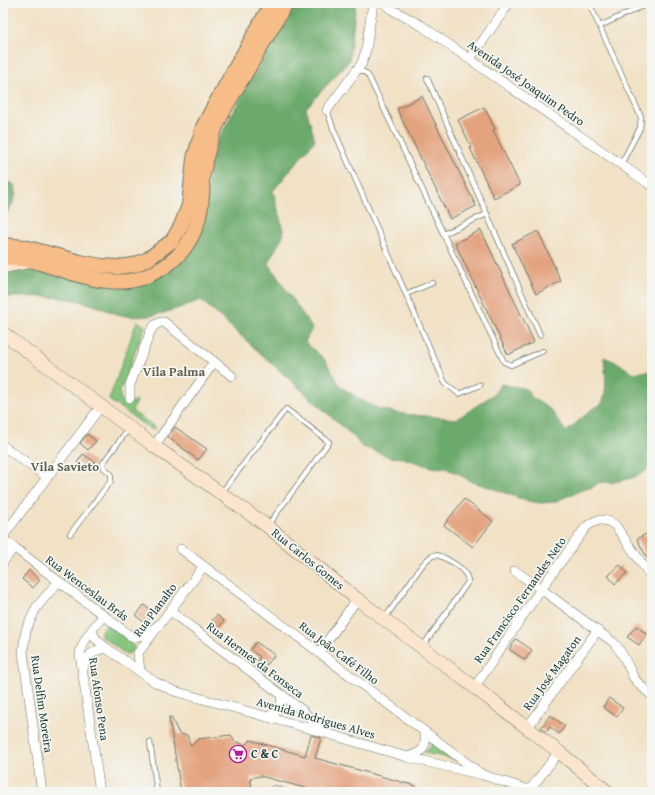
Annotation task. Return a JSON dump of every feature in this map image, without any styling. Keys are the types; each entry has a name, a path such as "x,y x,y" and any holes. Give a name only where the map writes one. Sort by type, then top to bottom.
{"main road":[{"path":"3,245 24,247 80,262 118,267 134,265 148,260 160,252 172,241 182,226 189,205 194,159 203,127 212,108 272,3"},
{"path":"3,257 32,261 102,280 126,282 140,279 152,274 171,262 184,249 193,234 198,220 206,158 216,127 225,108 286,3"},
{"path":"3,267 32,261"},
{"name":"Rua Carlos Gomes","path":"3,332 154,446 267,526 357,599 559,752 608,792"}],"street":[{"path":"327,110 358,70 366,50 373,3"},
{"name":"Avenida José Joaquim Pedro","path":"384,3 391,9 422,26 652,186"},
{"path":"470,59 509,3"},
{"path":"130,398 130,385 151,330 158,322 164,322 232,376"},
{"path":"154,446 214,362"},
{"path":"3,537 101,406"},
{"path":"3,446 47,477"},
{"name":"Rua Francisco Fernandes Neto","path":"474,688 541,589 586,526 593,521 601,519 609,520 615,524 652,578"},
{"name":"Rua Wenceslau Brás","path":"3,537 58,582 132,637 147,633 160,624"},
{"path":"3,562 14,547"},
{"name":"Rua João Café Filho","path":"180,549 483,775"},
{"name":"Rua Planalto","path":"140,672 138,653 203,567"},
{"path":"515,571 620,648 634,678 652,696"},
{"name":"Rua Delfim Moreira","path":"42,792 23,652 26,630 36,608 58,582"},
{"path":"319,653 357,599"},
{"name":"Rua Hermes da Fonseca","path":"170,611 302,710 322,732"},
{"name":"Rua Afonso Pena","path":"100,792 83,671 80,662 81,649 86,637 103,616"},
{"name":"Avenida Rodrigues Alves","path":"92,631 95,638 106,648 155,682 174,691 407,757 483,775 529,791"},
{"name":"Rua José Magaton","path":"527,728 597,631"},
{"path":"123,660 135,658 138,653 139,646 137,641 132,637"},
{"path":"83,671 84,664 92,652 98,649 106,648"},
{"path":"267,717 276,713 280,708 282,702 281,694"},
{"path":"407,757 418,754 423,750 426,743 425,732"},
{"path":"529,791 559,752"},
{"path":"648,792 652,786"}],"lane":[{"path":"589,3 641,117 640,128 620,164"},
{"path":"600,26 649,3"},
{"path":"358,70 366,73 369,77 504,362 511,365 542,351"},
{"path":"427,78 540,335"},
{"path":"327,110 333,128 445,382 459,394 480,385"},
{"path":"443,234 487,214"},
{"path":"406,294 432,283"},
{"path":"220,494 286,409 329,442 267,526"},
{"path":"70,534 111,481 111,474 104,468 103,463 130,427"},
{"path":"384,619 422,564 434,555 439,556 464,571 468,578 468,582 422,647"},
{"path":"150,742 158,792"},
{"path":"270,792 275,788 286,792"}],"green space":[{"path":"297,3 356,3 349,61 306,108 315,140 273,191 284,234 268,263 312,328 305,342 325,360 341,387 361,400 379,409 403,414 457,419 494,394 501,384 527,389 531,397 551,410 566,432 591,410 602,404 606,386 604,357 620,364 632,373 652,371 652,462 645,472 632,478 610,483 598,483 593,487 554,502 541,503 527,501 472,482 445,468 431,467 403,458 390,457 361,446 355,438 201,300 156,315 137,317 121,315 86,302 71,299 3,297 3,270 25,269 121,288 178,262 196,243 203,225 210,166 216,144 248,84"},
{"path":"3,178 14,185 16,188 16,193 9,210 3,216"},
{"path":"137,321 145,326 120,391 120,397 127,404 137,400 132,411 156,428 154,429 150,429 109,400"},
{"path":"106,626 126,638 133,645 133,651 128,654 124,653 101,636 101,630"},
{"path":"434,742 457,760 425,753"}],"building":[{"path":"422,96 476,206 450,219 397,109"},
{"path":"484,107 495,129 493,130 520,185 494,198 458,120"},
{"path":"481,230 534,342 508,355 455,243"},
{"path":"538,231 561,281 536,294 512,244"},
{"path":"175,427 207,449 198,460 168,437"},
{"path":"87,434 96,441 88,450 80,443"},
{"path":"83,454 95,462 88,471 77,463"},
{"path":"464,499 493,521 473,547 444,525"},
{"path":"646,534 652,544 652,567 637,539"},
{"path":"620,565 627,573 615,584 608,576"},
{"path":"29,570 40,580 33,588 22,579"},
{"path":"144,605 154,613 146,624 136,616"},
{"path":"217,615 224,621 216,631 208,625"},
{"path":"636,626 647,634 639,645 627,637"},
{"path":"516,639 532,650 525,660 509,649"},
{"path":"256,642 275,655 264,668 256,662 260,657 250,650"},
{"path":"609,698 623,708 617,717 603,707"},
{"path":"550,715 565,726 559,734 550,727 546,732 541,728"},
{"name":"C & C","path":"169,717 171,717 179,734 187,735 191,746 198,739 231,735 234,741 245,745 250,740 305,756 311,735 321,738 315,758 416,786 415,792 320,792 260,776 250,778 253,792 181,792"}],"place":[{"name":"C & C","path":"238,754"}],"district":[{"name":"Vila Palma","path":"174,371"},
{"name":"Vila Savieto","path":"65,466"}]}
